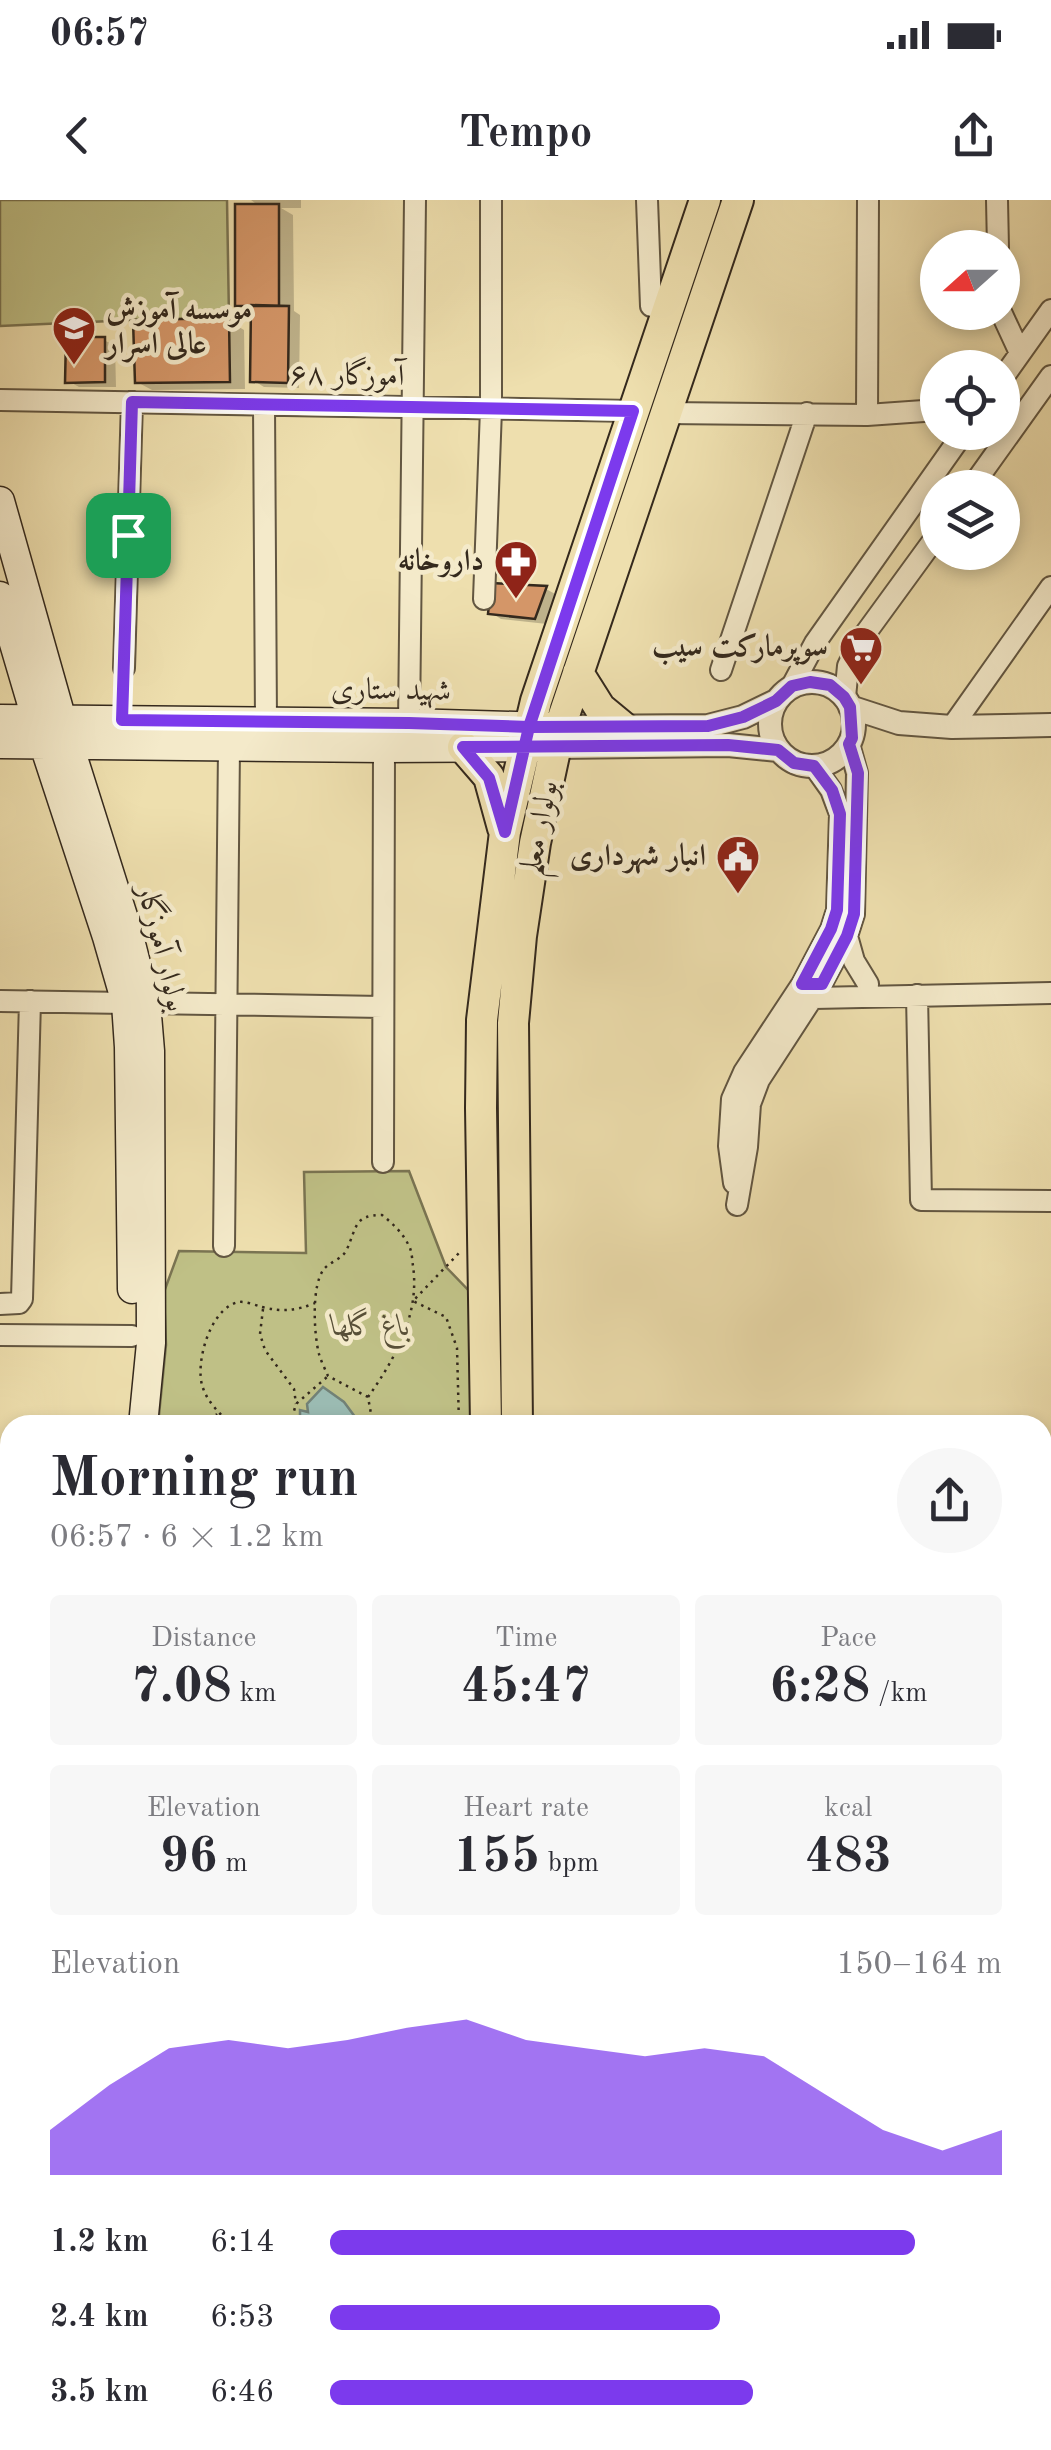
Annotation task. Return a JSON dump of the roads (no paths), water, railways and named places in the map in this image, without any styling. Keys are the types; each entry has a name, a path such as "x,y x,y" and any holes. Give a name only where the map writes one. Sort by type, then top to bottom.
{"main road":[{"name":"بولوار معلم","path":"472,1415 482,1228 482,1020 505,832 526,737 705,200"},
{"name":"بولوار معلم","path":"517,1415 513,1022 535,843 558,737 578,672 738,200"},
{"name":"بولوار آموزگار","path":"0,501 53,732 107,937 136,1003 150,1051 151,1343 144,1415"},
{"name":"بولوار آموزگار","path":"0,596 53,732"},
{"path":"578,672 600,708 623,727"},
{"name":"شهید ستاری","path":"0,719 53,732 229,747 463,747 526,737"},
{"name":"شهید ستاری","path":"0,744 53,732 266,721 409,723 558,737"},
{"path":"463,747 489,778 505,832"},
{"name":"بولوار آموزگار","path":"125,1415 132,1336 129,1046 136,1003"}],"street":[{"path":"409,723 415,200"},
{"path":"484,600 491,200"},
{"path":"647,200 651,306"},
{"path":"867,414 868,200"},
{"path":"997,200 998,230"},
{"path":"1020,353 1051,310"},
{"path":"984,470 1051,376"},
{"name":"آموزگار ۶۸","path":"0,400 633,411"},
{"path":"124,668 132,402"},
{"path":"264,405 266,721"},
{"path":"664,413 920,411"},
{"path":"721,670 807,413"},
{"path":"899,723 850,741 840,756 814,766 794,763 778,750 769,726 816,643 951,450"},
{"path":"814,766 832,790 840,814 837,910 813,988 744,1072 732,1100 729,1146 738,1205 750,1104 813,988 847,936 854,914 858,773 850,741 848,666 860,642 920,559"},
{"path":"952,727 1051,587"},
{"path":"784,694 810,682 830,685 848,702 899,723 952,727 1051,725"},
{"name":"شهید ستاری","path":"558,737 623,727 708,726 743,717 784,694"},
{"name":"شهید ستاری","path":"558,737 778,750"},
{"path":"224,1246 229,747"},
{"path":"383,1162 384,748"},
{"path":"847,936 854,961 868,984"},
{"path":"813,988 868,984 916,995"},
{"path":"813,988 916,995 1051,993"},
{"path":"916,995 920,1200 1051,1201"},
{"path":"0,1001 382,1006"},
{"path":"0,1304 19,1303 22,1298 30,1001"},
{"path":"0,1335 132,1336"}],"water":[{"path":"323,1387 344,1402 354,1415 300,1415 300,1410 308,1412 307,1404"}],"place":[{"name":"موسسه آموزش عالی اسرار","path":"74,366"},
{"name":"داروخانه","path":"516,600"},
{"name":"سوپرمارکت سیب","path":"861,686"},
{"name":"انبار شهرداری","path":"738,895"}],"park label":[{"name":"باغ گلها","path":"371,1327"}]}
